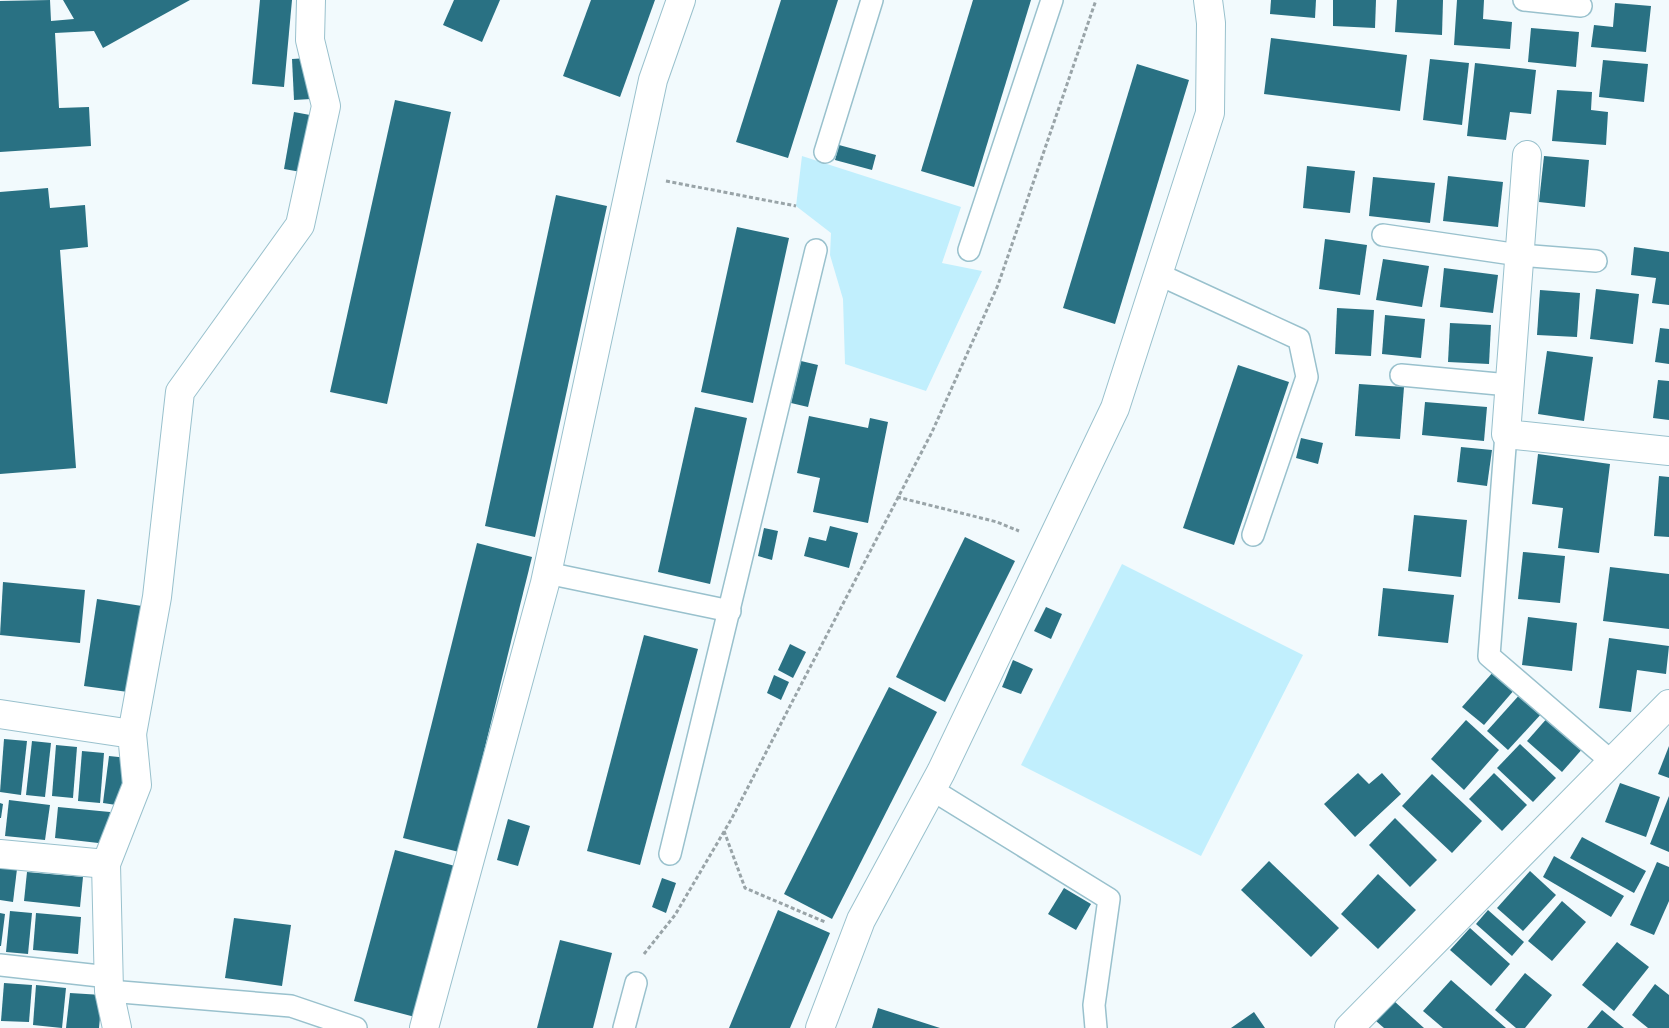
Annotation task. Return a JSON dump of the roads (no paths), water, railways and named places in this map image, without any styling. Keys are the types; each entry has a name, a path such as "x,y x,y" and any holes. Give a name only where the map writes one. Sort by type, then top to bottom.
{"street":[{"path":"117,1028 109,984 106,864 137,785 132,734 157,597 180,392 300,225 326,106 310,40 311,0"},
{"path":"424,1028 547,573 653,80 681,0"},
{"path":"820,1028 861,920 931,789 1115,408 1210,113 1211,23 1208,0"},
{"path":"1526,154 1506,434 1669,451"},
{"path":"1349,1028 1669,704"},
{"path":"0,714 132,734"},
{"path":"0,854 106,864"}],"lane":[{"path":"825,152 872,0"},
{"path":"969,250 1052,0"},
{"path":"1524,0 1550,1 1581,6"},
{"path":"1383,235 1519,255 1596,261"},
{"path":"670,854 816,250"},
{"path":"1158,274 1298,339 1307,377 1253,536"},
{"path":"1400,375 1509,385"},
{"path":"1506,434 1489,656 1612,762"},
{"path":"547,573 730,611"},
{"path":"931,789 1109,898 1094,1005 1096,1028"},
{"path":"0,965 109,984 291,1006 356,1028"},
{"path":"624,1028 636,983"}]}
